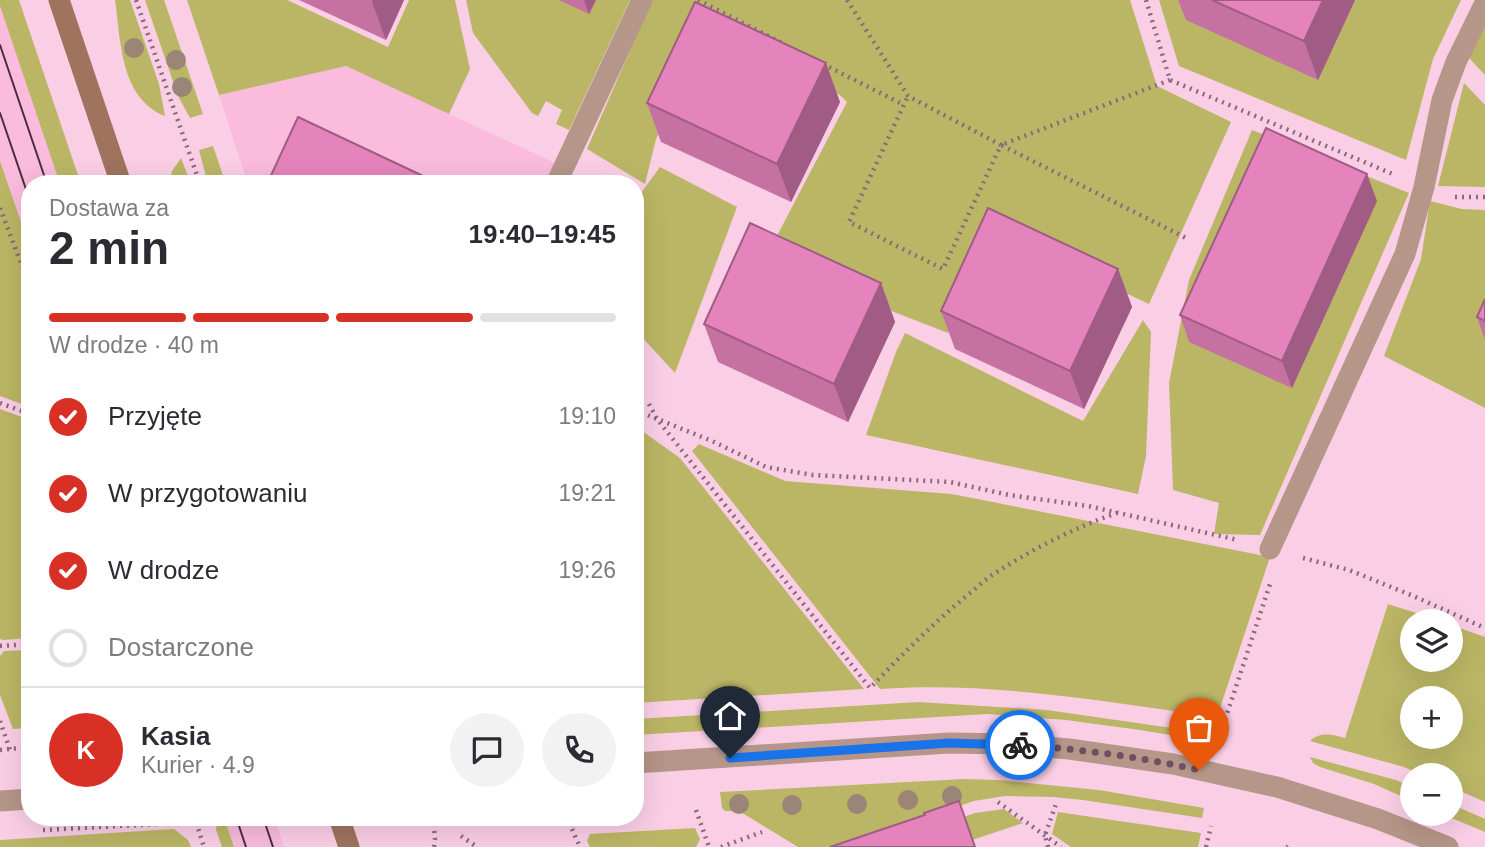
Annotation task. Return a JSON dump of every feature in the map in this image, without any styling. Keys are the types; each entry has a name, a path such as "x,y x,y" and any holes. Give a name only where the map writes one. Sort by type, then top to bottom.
{"main road":[{"path":"59,0 118,175"},
{"path":"341,826 349,847"}],"street":[{"path":"560,175 642,0"},
{"path":"1276,550 1405,254 1424,187 1442,100 1456,62 1485,3"},
{"path":"644,762 949,743 1069,749 1172,764 1277,787 1378,819 1448,847"},
{"path":"0,801 21,800"}],"path":[{"path":"136,0 197,175"},
{"path":"698,0 795,50"},
{"path":"847,0 908,96 1188,239"},
{"path":"1146,0 1170,80"},
{"path":"819,62 904,105"},
{"path":"908,96 849,222 943,269 1001,145 1170,80 1446,196 1485,197"},
{"path":"0,208 21,263"},
{"path":"0,403 21,411"},
{"path":"649,404 657,419 870,688 906,650 990,576 1090,522 1118,513"},
{"path":"644,414 712,441 766,467 813,475 950,482 1009,495 1088,506 1214,534 1349,570 1485,628"},
{"path":"1223,726 1276,550"},
{"path":"0,646 21,645"},
{"path":"0,721 10,750"},
{"path":"0,750 21,748"},
{"path":"998,802 1061,847"},
{"path":"1048,847 1045,835 1056,804"},
{"path":"696,810 709,847"},
{"path":"42,830 104,826"},
{"path":"199,826 204,847"},
{"path":"434,826 434,847"},
{"path":"1206,847 1211,826"},
{"path":"572,829 580,847"},
{"path":"721,847 762,832"},
{"path":"461,836 477,847"}],"shaded area":[{"path":"0,0 19,0 78,175 57,175"},
{"path":"115,0 130,0 159,84 165,116 150,108 131,82 125,67"},
{"path":"145,0 164,0 203,114 190,118 178,96"},
{"path":"187,0 287,0 388,47 409,0 455,0 470,69 449,114 346,66 219,95"},
{"path":"466,0 630,0 569,130 556,124 562,110 546,101 538,116 532,113 473,33"},
{"path":"652,0 1130,0 1157,86 1231,122 1149,304 999,234 948,333 894,312 769,251 847,102 840,95 708,33 656,139 645,184 644,175 630,175 587,149"},
{"path":"1159,0 1461,0 1433,59 1406,160 1179,66"},
{"path":"0,6 57,175 21,175 21,222 0,161"},
{"path":"1485,25 1485,75 1468,57"},
{"path":"346,66 557,164 552,175 245,175 219,95"},
{"path":"1464,83 1485,105 1485,187 1438,186"},
{"path":"1252,130 1409,193 1260,535 1214,534 1219,503 1173,490 1169,383 1189,280"},
{"path":"213,146 223,175 206,175 199,150"},
{"path":"181,158 188,175 171,175"},
{"path":"0,161 21,222 21,404 0,396"},
{"path":"660,167 737,207 675,373 644,339 644,189"},
{"path":"1430,201 1462,209 1485,210 1485,408 1384,356 1421,259"},
{"path":"1143,320 1151,332 1146,456 1138,494 866,435 905,333 1083,421"},
{"path":"0,409 21,417 21,639 0,639"},
{"path":"644,432 680,458 864,689 644,702"},
{"path":"699,444 785,481 952,494 1270,557 1217,717 1007,690 922,687 880,689 692,451"},
{"path":"1388,604 1404,609 1400,609 1400,672 1463,672 1463,629 1485,637 1485,802 1463,792 1463,763 1400,763 1400,766 1310,741 1322,735 1345,738"},
{"path":"21,650 21,729 13,729 0,695 0,656 4,651"},
{"path":"919,702 1047,710 1214,734 1212,742 1066,720 987,714 644,734 644,718"},
{"path":"1310,757 1396,780 1400,782 1400,796 1374,784 1313,763"},
{"path":"964,779 1099,790 1204,808 1202,818 1083,800 1005,796 974,801 838,847 798,847 739,811 725,811 722,808 720,792"},
{"path":"1004,809 1023,823 951,847 878,847 975,813"},
{"path":"1463,809 1485,819 1485,832 1463,823"},
{"path":"1058,812 1201,833 1198,847 1071,847 1052,834"},
{"path":"217,826 227,826 234,847 222,847"},
{"path":"227,826 277,826 284,847 234,847"},
{"path":"695,828 700,839 696,847 590,847 587,841 590,834"},
{"path":"174,829 188,840 191,847 0,847 0,840"}],"building":[{"path":"1212,0 1323,0 1304,41"},
{"path":"695,2 826,63 777,164 647,103"},
{"path":"298,117 421,175 271,175"},
{"path":"1266,128 1367,174 1282,361 1180,315"},
{"path":"988,208 1118,269 1070,371 941,311"},
{"path":"750,223 881,283 834,384 704,324"},
{"path":"1485,299 1485,321 1477,317"},
{"path":"959,801 975,847 830,847 925,815 924,813"}],"tram line":[{"path":"0,45 44,175"},
{"path":"0,113 21,175"},
{"path":"239,826 246,847"},
{"path":"266,826 273,847"}],"way so far":[{"path":"1020,745 1069,749 1199,770"}],"route":[{"path":"730,758 949,743 1020,745"}]}
